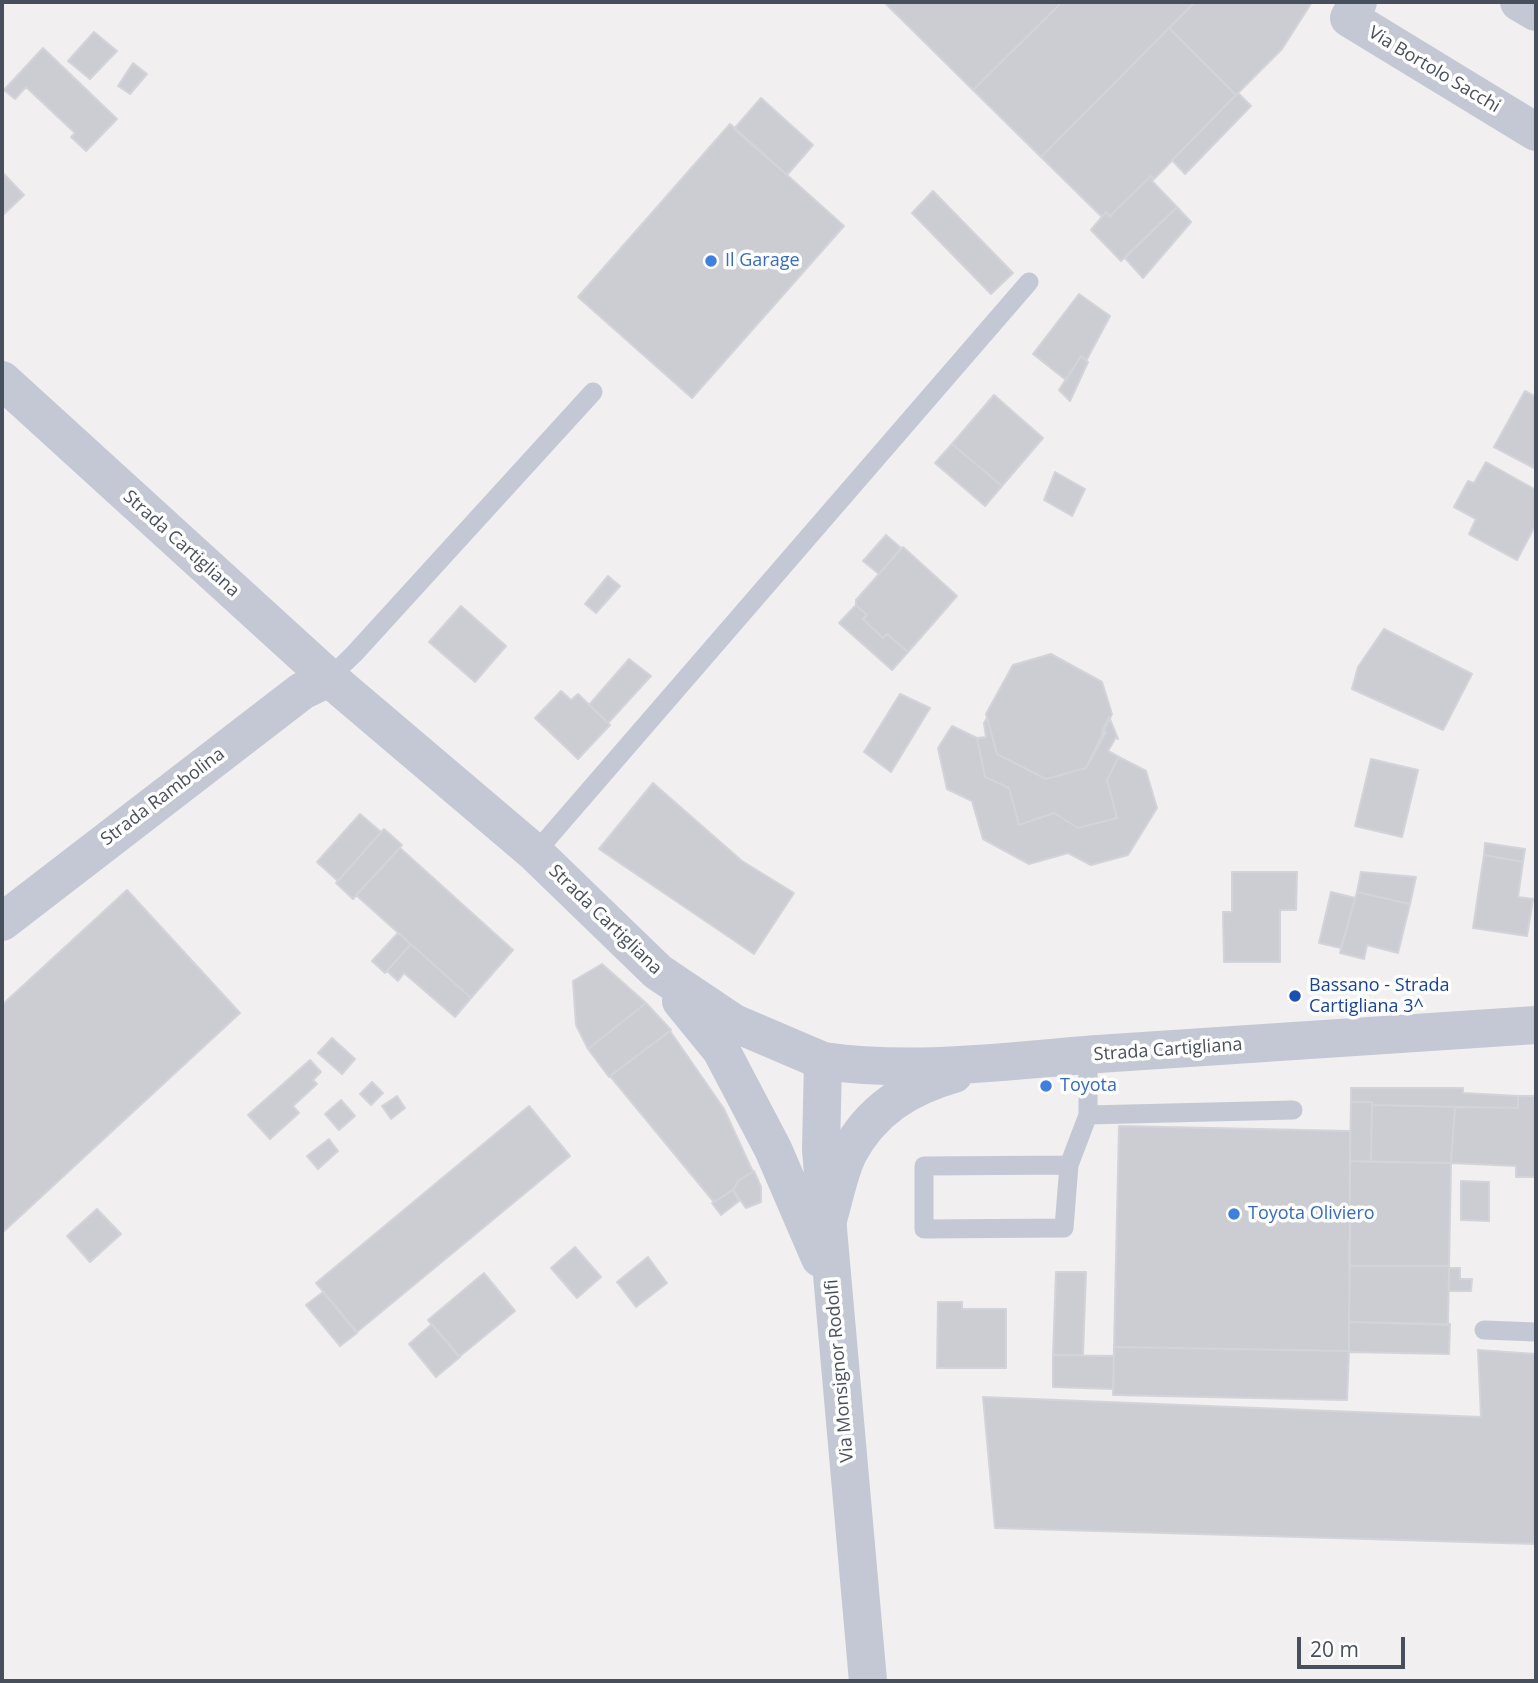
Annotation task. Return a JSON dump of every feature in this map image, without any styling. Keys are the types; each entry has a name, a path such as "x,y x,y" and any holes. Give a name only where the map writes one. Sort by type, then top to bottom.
{"street":[{"name":"Via Bortolo Sacchi","path":"1358,2 1349,18 1536,132"},
{"path":"1519,2 1536,12"},
{"name":"Strada Cartigliana","path":"2,380 329,678 535,852 658,972 734,1023 823,1061 870,1068 983,1065 1088,1055 1536,1025"},
{"name":"Strada Rambolina","path":"2,922 302,691 329,678"},
{"path":"658,972 721,1050 773,1149 832,1286"},
{"name":"Via Monsignor Rodolfi","path":"823,1061 821,1150 867,1681"},
{"path":"827,1223 848,1155 872,1118 918,1084 983,1065"}],"lane":[{"path":"535,852 1029,282"},
{"path":"329,678 593,392"},
{"path":"1069,1165 924,1166 924,1229 1064,1228 1069,1165 1088,1115 1088,1055"},
{"path":"1088,1115 1293,1110"},
{"path":"1484,1330 1536,1332"}],"building":[{"path":"884,2 1062,2 973,90"},
{"path":"1062,2 1195,2 1041,157 973,90"},
{"path":"1195,2 1312,2 1282,49 1236,95 1169,28"},
{"path":"1169,28 1236,95 1154,179 1151,176 1110,216 1106,212 1102,217 1041,157"},
{"path":"94,32 117,51 90,79 68,61"},
{"path":"43,48 117,119 86,151 71,137 75,133 26,87 15,99 4,90"},
{"path":"133,63 147,74 130,94 118,86"},
{"path":"1238,93 1251,106 1185,174 1172,160"},
{"path":"761,98 813,145 787,175 734,129"},
{"name":"Il Garage","path":"730,124 844,226 692,398 578,297"},
{"path":"2,172 24,195 2,216"},
{"path":"1151,176 1154,179 1152,181 1177,207 1121,261 1091,230 1106,212 1110,216"},
{"path":"933,191 1013,273 991,294 912,213"},
{"path":"1177,207 1191,222 1143,278 1125,258"},
{"path":"1079,294 1110,316 1086,361 1081,356 1066,380 1033,354"},
{"path":"1081,356 1088,362 1070,401 1059,390"},
{"path":"1525,391 1536,397 1536,469 1494,447"},
{"path":"994,395 1043,438 1002,486 952,444"},
{"path":"952,444 1002,486 985,506 935,463"},
{"path":"1486,462 1536,490 1536,524 1517,560 1469,534 1476,519 1454,507 1468,481 1474,483"},
{"path":"1055,472 1085,489 1072,516 1044,500"},
{"path":"886,535 901,548 879,574 863,561"},
{"path":"903,547 957,596 908,652 887,634 883,638 863,619 867,615 856,605 856,600"},
{"path":"608,576 620,586 596,613 585,604"},
{"path":"856,605 867,615 863,619 883,638 887,634 908,652 892,670 839,623"},
{"path":"461,606 506,646 475,682 429,642"},
{"path":"1384,629 1472,674 1443,730 1352,689 1358,667"},
{"path":"1051,654 1102,682 1112,714 1086,768 1046,779 997,754 986,714 1013,665"},
{"path":"629,659 651,676 608,723 589,705"},
{"path":"561,691 571,700 578,694 610,725 578,759 535,718"},
{"path":"900,694 930,708 891,772 864,752"},
{"path":"1109,717 1118,739 1116,737 1108,751 1119,757 1107,780 1117,818 1078,828 1054,813 1019,825 1009,788 985,777 977,738 986,737 984,723 987,718 997,754 1046,779 1086,768 1106,732 1102,731"},
{"path":"952,726 977,738 985,777 1009,788 1019,825 1054,813 1078,828 1117,818 1107,780 1119,757 1146,771 1157,808 1128,855 1091,865 1068,853 1029,864 983,839 972,801 947,789 938,748"},
{"path":"1371,759 1418,770 1402,837 1355,826"},
{"path":"653,783 742,861 794,893 754,954 599,849"},
{"path":"360,814 381,832 338,881 317,862"},
{"path":"384,829 402,845 353,899 336,883"},
{"path":"1485,843 1525,849 1523,862 1484,855"},
{"path":"400,848 513,950 471,998 356,895"},
{"path":"1484,855 1523,862 1518,897 1533,899 1527,936 1473,928"},
{"path":"1232,872 1297,872 1296,910 1280,910 1280,962 1224,962 1223,912 1232,912"},
{"path":"1361,872 1416,877 1410,904 1357,892"},
{"path":"127,890 240,1013 2,1233 2,1005"},
{"path":"1331,892 1355,898 1341,948 1319,943"},
{"path":"1357,892 1410,904 1398,953 1367,945 1364,959 1340,953"},
{"path":"398,933 411,944 385,973 372,961"},
{"path":"411,944 471,998 455,1017 404,973 398,981 387,971"},
{"path":"602,964 646,1003 588,1049 576,1025 573,981"},
{"path":"646,1003 671,1030 609,1077 588,1049"},
{"path":"670,1031 724,1109 753,1172 714,1202 610,1076"},
{"path":"332,1038 355,1059 342,1074 318,1053"},
{"path":"310,1060 321,1072 313,1080 317,1084 293,1106 299,1113 270,1139 248,1115"},
{"path":"372,1082 383,1093 371,1105 360,1094"},
{"path":"1351,1088 1463,1088 1463,1093 1518,1096 1518,1108 1372,1105 1372,1102 1351,1102"},
{"path":"397,1096 405,1108 391,1119 382,1106"},
{"path":"1518,1096 1536,1096 1536,1177 1516,1177 1516,1166 1451,1163 1455,1107 1518,1108"},
{"path":"341,1100 355,1116 339,1130 325,1114"},
{"path":"1351,1102 1372,1102 1371,1162 1350,1161"},
{"path":"1372,1105 1455,1107 1451,1163 1371,1162"},
{"path":"529,1106 570,1156 357,1332 316,1283"},
{"name":"Toyota Oliviero","path":"1119,1126 1350,1131 1349,1351 1114,1347"},
{"path":"329,1139 338,1151 318,1169 307,1156"},
{"path":"1350,1161 1451,1163 1449,1266 1350,1266"},
{"path":"754,1171 761,1187 761,1202 746,1208 733,1190 738,1181"},
{"path":"1461,1181 1489,1182 1489,1221 1461,1220"},
{"path":"733,1190 739,1201 721,1215 712,1203"},
{"path":"97,1209 121,1234 90,1262 67,1236"},
{"path":"575,1247 601,1277 577,1298 551,1268"},
{"path":"648,1257 667,1283 636,1307 617,1282"},
{"path":"1350,1266 1449,1266 1448,1325 1349,1322"},
{"path":"1449,1268 1460,1268 1460,1279 1472,1279 1471,1291 1449,1291"},
{"path":"1056,1272 1086,1272 1083,1355 1053,1355"},
{"path":"484,1273 515,1311 459,1357 428,1320"},
{"path":"323,1292 357,1333 340,1346 306,1305"},
{"path":"938,1302 962,1302 962,1309 1006,1309 1006,1368 937,1368"},
{"path":"1349,1322 1450,1324 1449,1354 1349,1352"},
{"path":"432,1324 460,1357 436,1377 409,1344"},
{"path":"1114,1347 1349,1351 1347,1400 1113,1395"},
{"path":"1478,1350 1536,1354 1536,1544 995,1528 983,1397 1481,1417"},
{"path":"1053,1355 1114,1356 1113,1389 1053,1387"}],"place":[{"name":"Il Garage","path":"711,261"},
{"name":"Bassano - Strada Cartigliana 3^","path":"1295,996"},
{"name":"Toyota","path":"1046,1086"},
{"name":"Toyota Oliviero","path":"1234,1214"}]}
